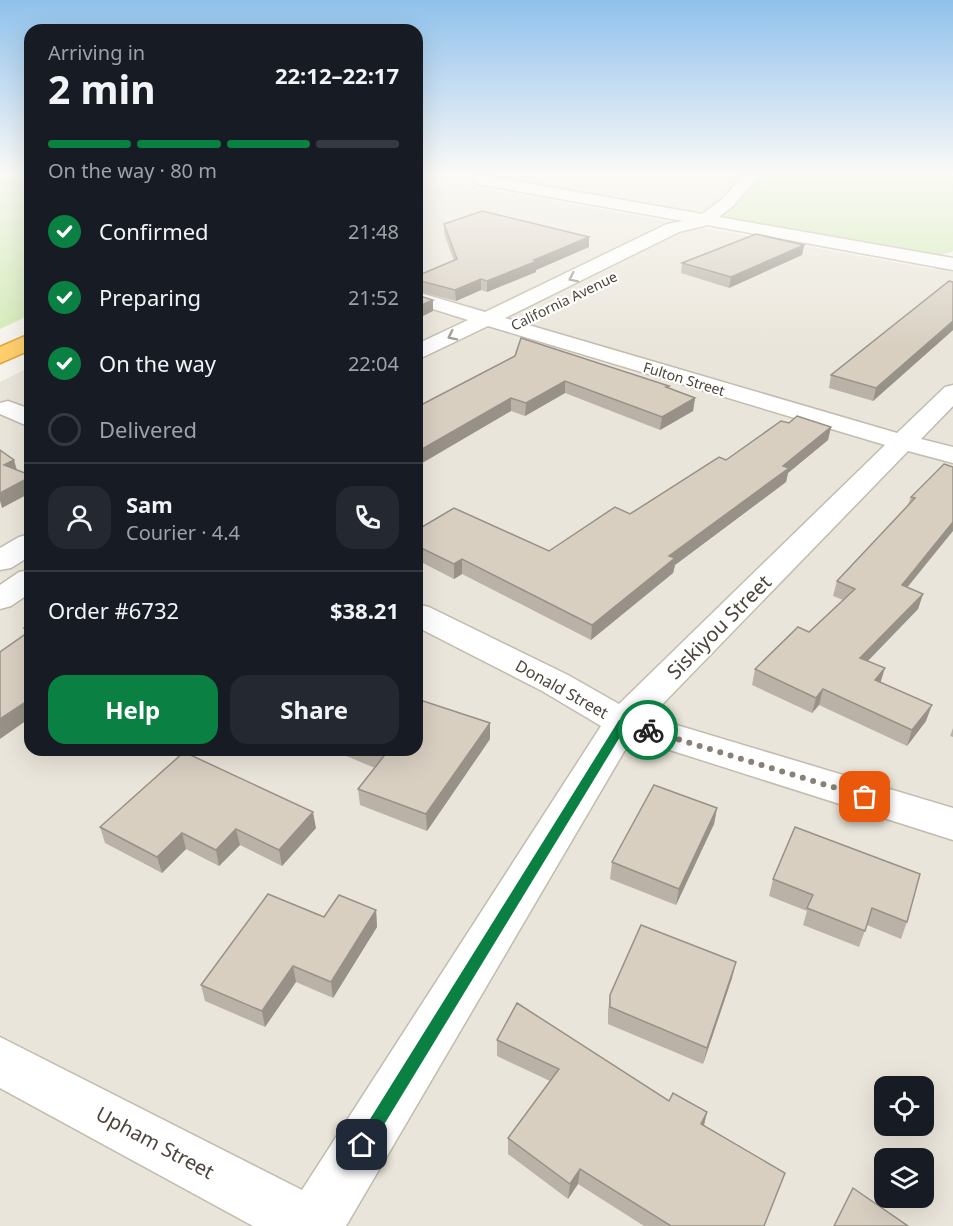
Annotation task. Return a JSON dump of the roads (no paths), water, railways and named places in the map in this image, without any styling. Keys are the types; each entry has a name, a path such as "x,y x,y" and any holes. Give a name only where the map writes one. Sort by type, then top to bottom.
{"highway":[{"path":"0,356 24,344"}],"street":[{"name":"California Avenue","path":"423,350 664,232"},
{"name":"California Avenue","path":"423,371 699,232"},
{"path":"770,232 953,264"},
{"path":"929,259 953,251"},
{"name":"Fulton Street","path":"423,300 903,442 953,454"},
{"name":"Siskiyou Street","path":"312,1226 623,723 953,392"},
{"path":"8,408 24,416"},
{"path":"0,561 24,547"},
{"path":"0,599 24,583"},
{"name":"Donald Street","path":"423,617 555,683 623,723 953,824"},
{"name":"Upham Street","path":"0,1061 312,1226"}]}
